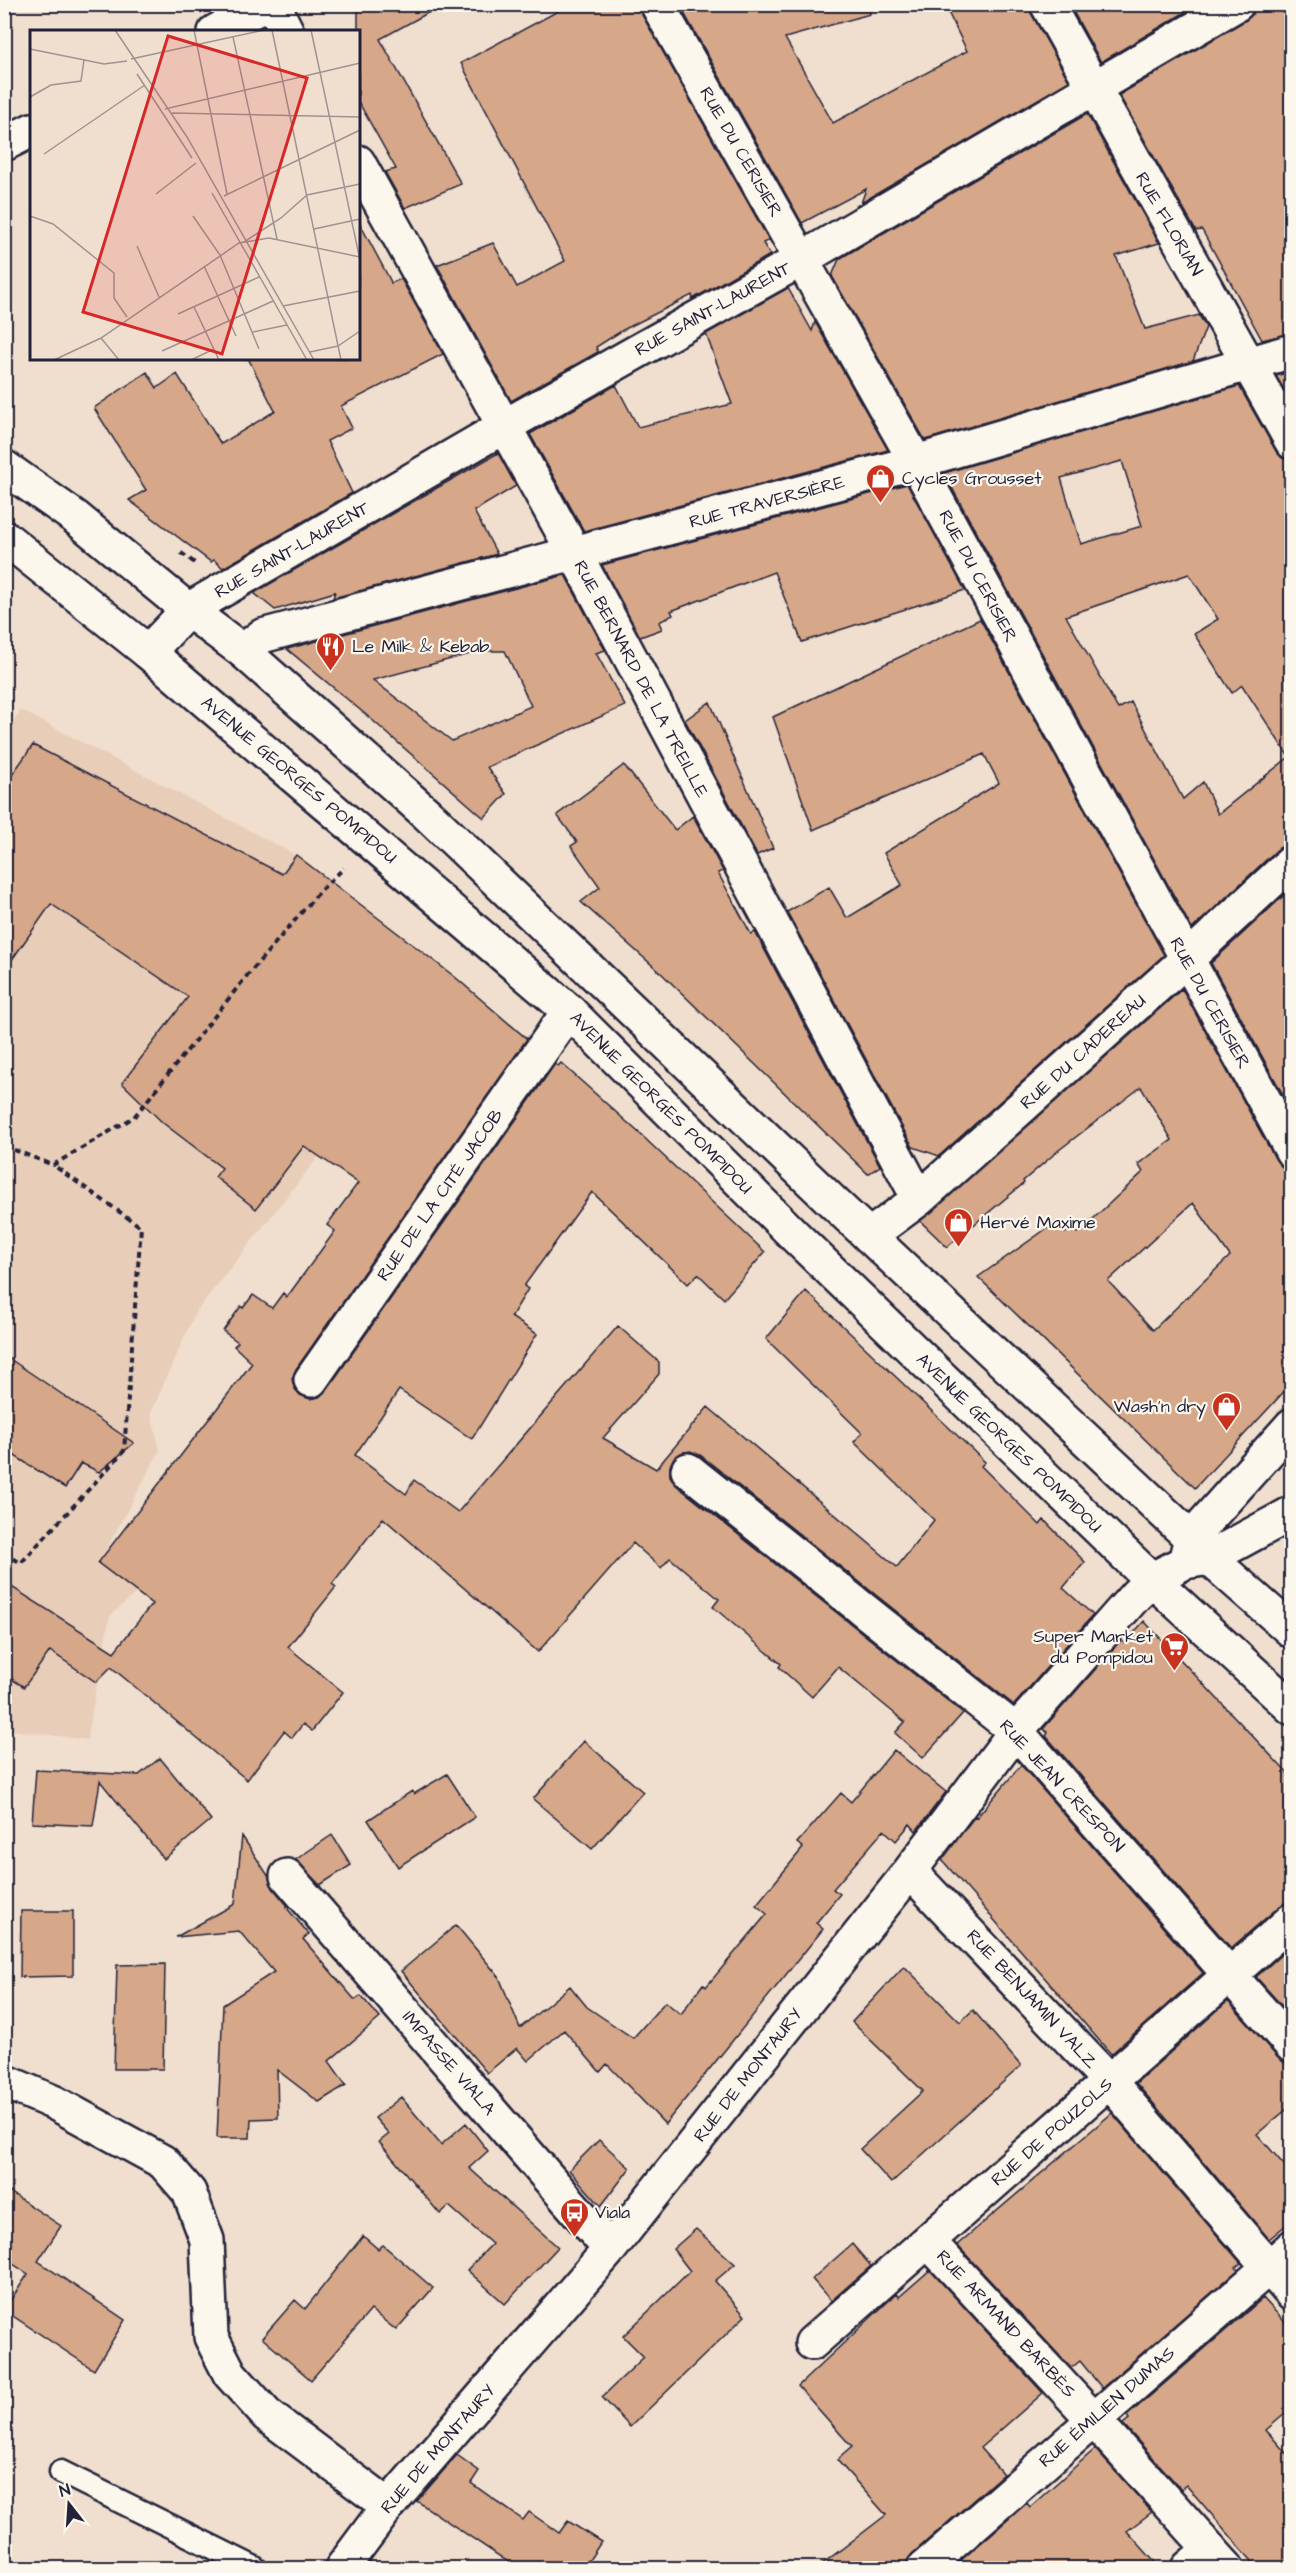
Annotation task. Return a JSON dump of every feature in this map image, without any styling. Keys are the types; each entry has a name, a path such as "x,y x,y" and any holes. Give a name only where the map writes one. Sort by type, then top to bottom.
{"street":[{"path":"219,30 265,4"},
{"path":"273,4 286,30"},
{"name":"RUE DU CERISIER","path":"657,4 916,462 1292,1151"},
{"name":"RUE FLORIAN","path":"1047,4 1092,89 1292,442"},
{"name":"RUE SAINT-LAURENT","path":"188,610 503,427 802,259 1237,4"},
{"path":"4,144 30,131"},
{"name":"RUE BERNARD DE LA TREILLE","path":"360,166 574,555 919,1198"},
{"name":"RUE TRAVERSIÈRE","path":"243,651 262,636 574,555 916,462 1292,351"},
{"path":"4,467 75,517 188,610 243,651 427,814 869,1236 1195,1553 1292,1631"},
{"name":"AVENUE GEORGES POMPIDOU","path":"4,537 148,652 569,1011 798,1239 1151,1580 1292,1707"},
{"path":"148,652 188,610"},
{"name":"RUE DU CADEREAU","path":"869,1236 919,1198 1186,960 1292,862"},
{"name":"RUE DE LA CITÉ JACOB","path":"311,1380 569,1011"},
{"path":"1195,1553 1292,1425"},
{"name":"RUE JEAN CRESPON","path":"688,1470 1016,1731 1292,2046"},
{"path":"1151,1580 1195,1553 1292,1513"},
{"name":"RUE DE MONTAURY","path":"342,2568 388,2506 610,2249 910,1871 1016,1731 1151,1580"},
{"name":"RUE BENJAMIN VALZ","path":"910,1871 1280,2257 1292,2294"},
{"name":"IMPASSE VIALA","path":"287,1876 610,2249"},
{"name":"RUE DE POUZOLS","path":"812,2343 1292,1920"},
{"path":"4,2081 55,2103 163,2162 189,2192 207,2240 211,2337 230,2374 267,2415 388,2506"},
{"name":"RUE ARMAND BARBÈS","path":"928,2241 1093,2419 1209,2562"},
{"name":"RUE ÉMILIEN DUMAS","path":"924,2568 1280,2257"}],"lane":[{"path":"61,2472 255,2568"}],"path":[{"path":"53,1165 134,1117 246,977 321,890 343,867 350,872"},
{"path":"4,1146 53,1165 141,1227 124,1451 21,1563 4,1553"}],"shaded area":[{"path":"21,710 296,855 319,1156 195,1313 151,1413 160,1450 99,1563 137,1592 110,1616 99,1671 93,1679 97,1683 87,1740 5,1729 4,736"}],"building":[{"path":"358,4 444,4 380,39 461,184 405,208 385,172 396,169 360,105 360,30 358,30"},
{"path":"571,4 638,4 769,240 763,243 770,255 693,299 692,295 623,330 596,347 598,352 511,401 437,265 493,243 517,287 565,261 461,63"},
{"path":"679,4 869,4 870,14 785,38 833,123 967,51 944,4 1028,4 1069,81 861,203 866,189 802,223"},
{"path":"1069,4 1199,4 1101,62"},
{"path":"1256,4 1292,4 1292,333 1262,340 1202,230 1196,231 1119,95 1246,20 1253,14"},
{"path":"1087,114 1159,243 1116,256 1145,329 1199,315 1206,327 1193,361 925,440 832,276 839,259"},
{"path":"360,224 391,283 401,279 443,354 341,406 352,428 327,441 352,493 223,568 214,560 211,562 129,500 146,490 94,408 147,372 157,388 177,374 221,444 275,411 249,360 360,360"},
{"path":"788,288 812,331 815,322 888,450 584,531 530,434 616,385 638,427 732,404 706,334"},
{"path":"1292,371 1292,403 1276,376"},
{"path":"1239,386 1276,451 1282,458 1292,461 1292,844 1279,848 1192,929 944,473","holes":["1122,461 1142,526 1081,544 1061,478","1189,574 1218,619 1194,634 1232,693 1242,685 1289,757 1218,814 1203,782 1183,799 1131,702 1118,709 1066,616"]},
{"path":"498,453 516,486 474,511 497,554 333,598 335,592 275,610 254,593"},
{"path":"907,484 965,590 802,642 774,572 671,611 673,615 659,622 662,629 640,637 602,565"},
{"path":"565,575 605,650 596,653 625,706 487,767 506,794 484,818 287,649","holes":["481,651 505,651 531,706 452,741 373,680"]},
{"path":"980,619 1164,955 939,1156 913,1147 787,912 829,887 847,918 902,885 884,853 999,783 984,754 813,830 773,717"},
{"path":"710,702 773,848 757,855 685,720"},
{"path":"33,745 282,874 296,855 455,977 527,1039 296,1369 292,1379 300,1395 310,1399 319,1397 326,1391 555,1064 558,1066 561,1063 637,1131 765,1252 724,1299 698,1274 688,1284 592,1192 524,1286 528,1289 511,1317 537,1334 472,1439 399,1390 355,1455 406,1494 414,1480 458,1512 618,1326 659,1362 659,1374 603,1438 656,1469 708,1407 897,1567 934,1520 854,1442 862,1433 766,1339 806,1291 985,1462 981,1466 1040,1525 1044,1520 1085,1562 1063,1588 1093,1615 1014,1705 700,1455 690,1451 681,1453 673,1459 670,1476 676,1485 963,1713 923,1758 895,1733 905,1722 838,1667 812,1697 779,1667 781,1664 713,1607 719,1599 670,1558 661,1568 633,1543 538,1652 383,1518 332,1584 336,1587 288,1647 343,1692 312,1731 303,1724 292,1738 284,1731 247,1780 111,1667 96,1682 50,1651 24,1687 4,1674 4,1582 114,1652 152,1604 98,1563 252,1363 234,1346 238,1342 223,1331 241,1306 243,1308 253,1295 272,1308 283,1293 287,1297 335,1231 327,1225 358,1183 304,1146 256,1209 215,1177 222,1168 163,1123 122,1083 188,997 51,904 4,971 4,786"},
{"path":"624,765 675,830 693,816 723,871 718,873 751,934 755,932 880,1166 868,1174 661,973 581,902 600,887 571,846 577,842 557,815"},
{"path":"1292,888 1292,1111 1211,963"},
{"path":"1182,989 1276,1160 1282,1167 1292,1170 1292,1383 1195,1488 978,1277 1056,1222 1065,1233 1072,1226 1078,1233 1143,1172 1138,1164 1172,1140 1141,1087 1059,1150 1023,1181 1024,1183 947,1247 920,1221","holes":["1193,1203 1230,1256 1153,1330 1108,1281"]},
{"path":"4,1355 134,1443 99,1472 81,1463 65,1488 4,1449"},
{"path":"1144,1621 1292,1778 1292,1902 1280,1906 1231,1948 1046,1736 1048,1733 1043,1729 1121,1640 1125,1643"},
{"path":"584,1741 643,1792 592,1849 533,1799"},
{"path":"894,1750 946,1792 916,1831 910,1824 896,1841 884,1830 833,1889 840,1894 816,1923 823,1929 665,2124 607,2064 600,2072 564,2030 528,2061 517,2048 487,2073 401,1971 456,1925 499,1977 520,2028 570,1986 587,2007 633,2038 665,2002 681,2014 703,1984 706,1987 767,1914 756,1905 803,1848 797,1843 841,1793 851,1802"},
{"path":"160,1758 211,1820 164,1859 100,1781 93,1826 32,1823 36,1770 139,1775"},
{"path":"1021,1765 1203,1973 1111,2054 942,1860 975,1816 977,1817"},
{"path":"447,1774 475,1817 398,1867 368,1820 412,1791 414,1794"},
{"path":"332,1835 351,1865 320,1885 295,1860"},
{"path":"242,1836 269,1877 273,1888 309,1934 303,1939 355,2000 361,1996 380,2018 329,2061 346,2085 319,2102 277,2070 278,2118 251,2119 250,2138 217,2138 223,2005 274,1972 239,1931 176,1937 235,1904"},
{"path":"21,1911 73,1911 73,1976 20,1977"},
{"path":"1292,1945 1292,2017 1256,1977"},
{"path":"165,1964 163,2069 114,2069 117,1965"},
{"path":"904,1966 960,2022 973,2010 1021,2066 891,2183 860,2149 923,2091 852,2022"},
{"path":"1228,2001 1278,2058 1292,2064 1292,2105 1257,2134 1292,2174 1292,2220 1269,2239 1136,2083"},
{"path":"401,2097 441,2145 466,2123 488,2151 469,2168 558,2247 505,2304 467,2270 492,2244 449,2206 440,2214 379,2142 389,2134 375,2118"},
{"path":"1112,2113 1241,2263 1236,2267 1238,2270 1102,2388 1080,2361 1071,2368 957,2245"},
{"path":"599,2140 630,2168 601,2206 569,2170"},
{"path":"4,2188 61,2226 38,2261 125,2320 94,2370 4,2310 28,2274 4,2258"},
{"path":"696,2229 735,2264 715,2281 745,2316 630,2427 602,2397 644,2357 623,2336 690,2271 673,2249"},
{"path":"363,2236 378,2249 383,2245 433,2288 396,2330 371,2310 311,2380 262,2338 295,2300 305,2309"},
{"path":"852,2244 871,2266 831,2301 812,2279"},
{"path":"930,2270 1043,2393 980,2448 1003,2474 912,2554 907,2561 906,2568 817,2568 886,2515 837,2460 852,2447 798,2386 896,2294 899,2297"},
{"path":"1263,2298 1292,2330 1292,2408 1266,2430 1292,2460 1292,2568 1258,2568 1186,2485 1181,2489 1123,2424 1129,2419 1127,2416"},
{"path":"1095,2449 1152,2512 1127,2531 1160,2568 952,2568 1027,2503 1030,2507"},
{"path":"457,2455 479,2471 471,2483 523,2520 529,2512 559,2533 568,2521 601,2542 584,2568 517,2568 417,2501"}],"place":[{"name":"Cycles Grousset","path":"881,504"},
{"name":"Le Milk & Kebab","path":"331,672"},
{"name":"Hervé Maxime","path":"959,1248"},
{"name":"Wash'n dry","path":"1227,1432"},
{"name":"Super Market du Pompidou","path":"1174,1672"},
{"name":"Viala","path":"574,2238"}]}
